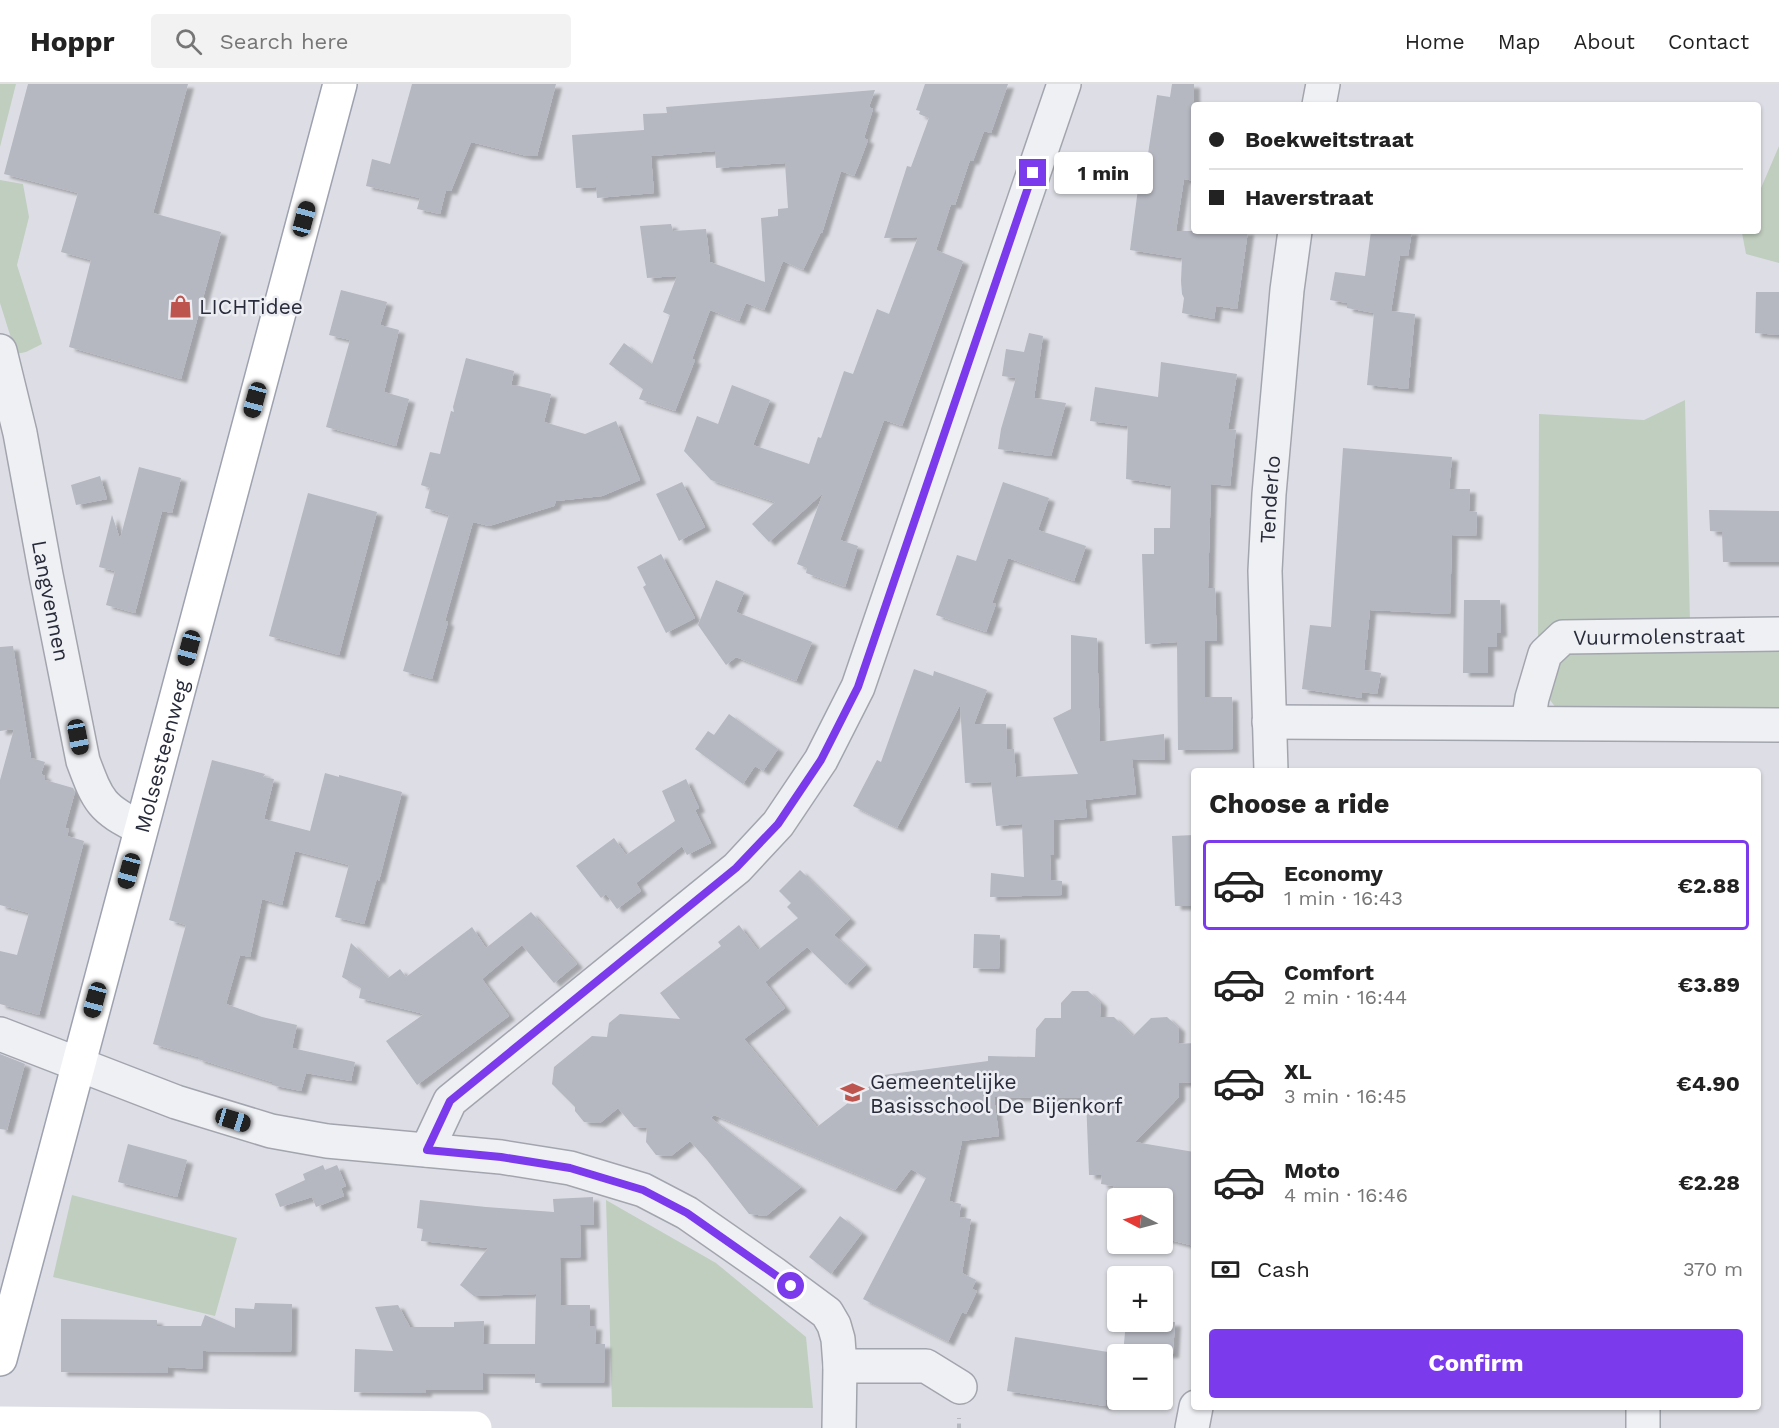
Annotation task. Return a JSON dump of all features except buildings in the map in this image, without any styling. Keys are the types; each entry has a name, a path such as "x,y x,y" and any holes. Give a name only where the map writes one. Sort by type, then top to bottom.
{"main road":[{"name":"Molsesteenweg","path":"0,1359 340,84"},
{"path":"0,1423 476,1428"}],"street":[{"path":"427,1150 450,1101 736,868 778,824 821,760 858,687 1064,84"},
{"path":"1320,102 1323,84"},
{"name":"Tenderlo","path":"1271,768 1265,571 1269,495 1287,290 1295,234"},
{"name":"Langvennen","path":"0,351 20,433 83,761 101,802 117,816 141,828"},
{"name":"Vuurmolenstraat","path":"1528,723 1532,698 1545,654 1563,637 1779,634"},
{"path":"1269,722 1779,725"},
{"path":"0,1035 176,1102 271,1131 327,1141 501,1157 570,1168 643,1190 687,1213 827,1314 834,1324 838,1339 839,1428"},
{"path":"840,1366 927,1366 960,1387"},
{"path":"1192,1428 1195,1410"},
{"path":"1643,1410 1643,1428"}],"green space":[{"path":"0,84 16,84 0,147"},
{"path":"1779,146 1779,263 1746,254 1742,234 1761,234 1761,188"},
{"path":"0,180 23,184 29,217 17,265 42,344 16,354 0,303"},
{"path":"1685,400 1690,623 1538,643 1539,414 1644,420"},
{"path":"1779,646 1779,713 1556,708 1550,700 1559,663 1565,653"},
{"path":"72,1195 237,1238 215,1316 53,1277"},
{"path":"606,1200 716,1263 806,1337 813,1408 612,1407"}],"place":[{"name":"LICHTidee","path":"181,306"},
{"name":"Gemeentelijke Basisschool De Bijenkorf","path":"852,1093"}],"route":[{"path":"791,1286 687,1213 643,1190 570,1168 501,1157 427,1150 450,1101 736,868 778,824 821,760 858,687 1033,173"}]}
